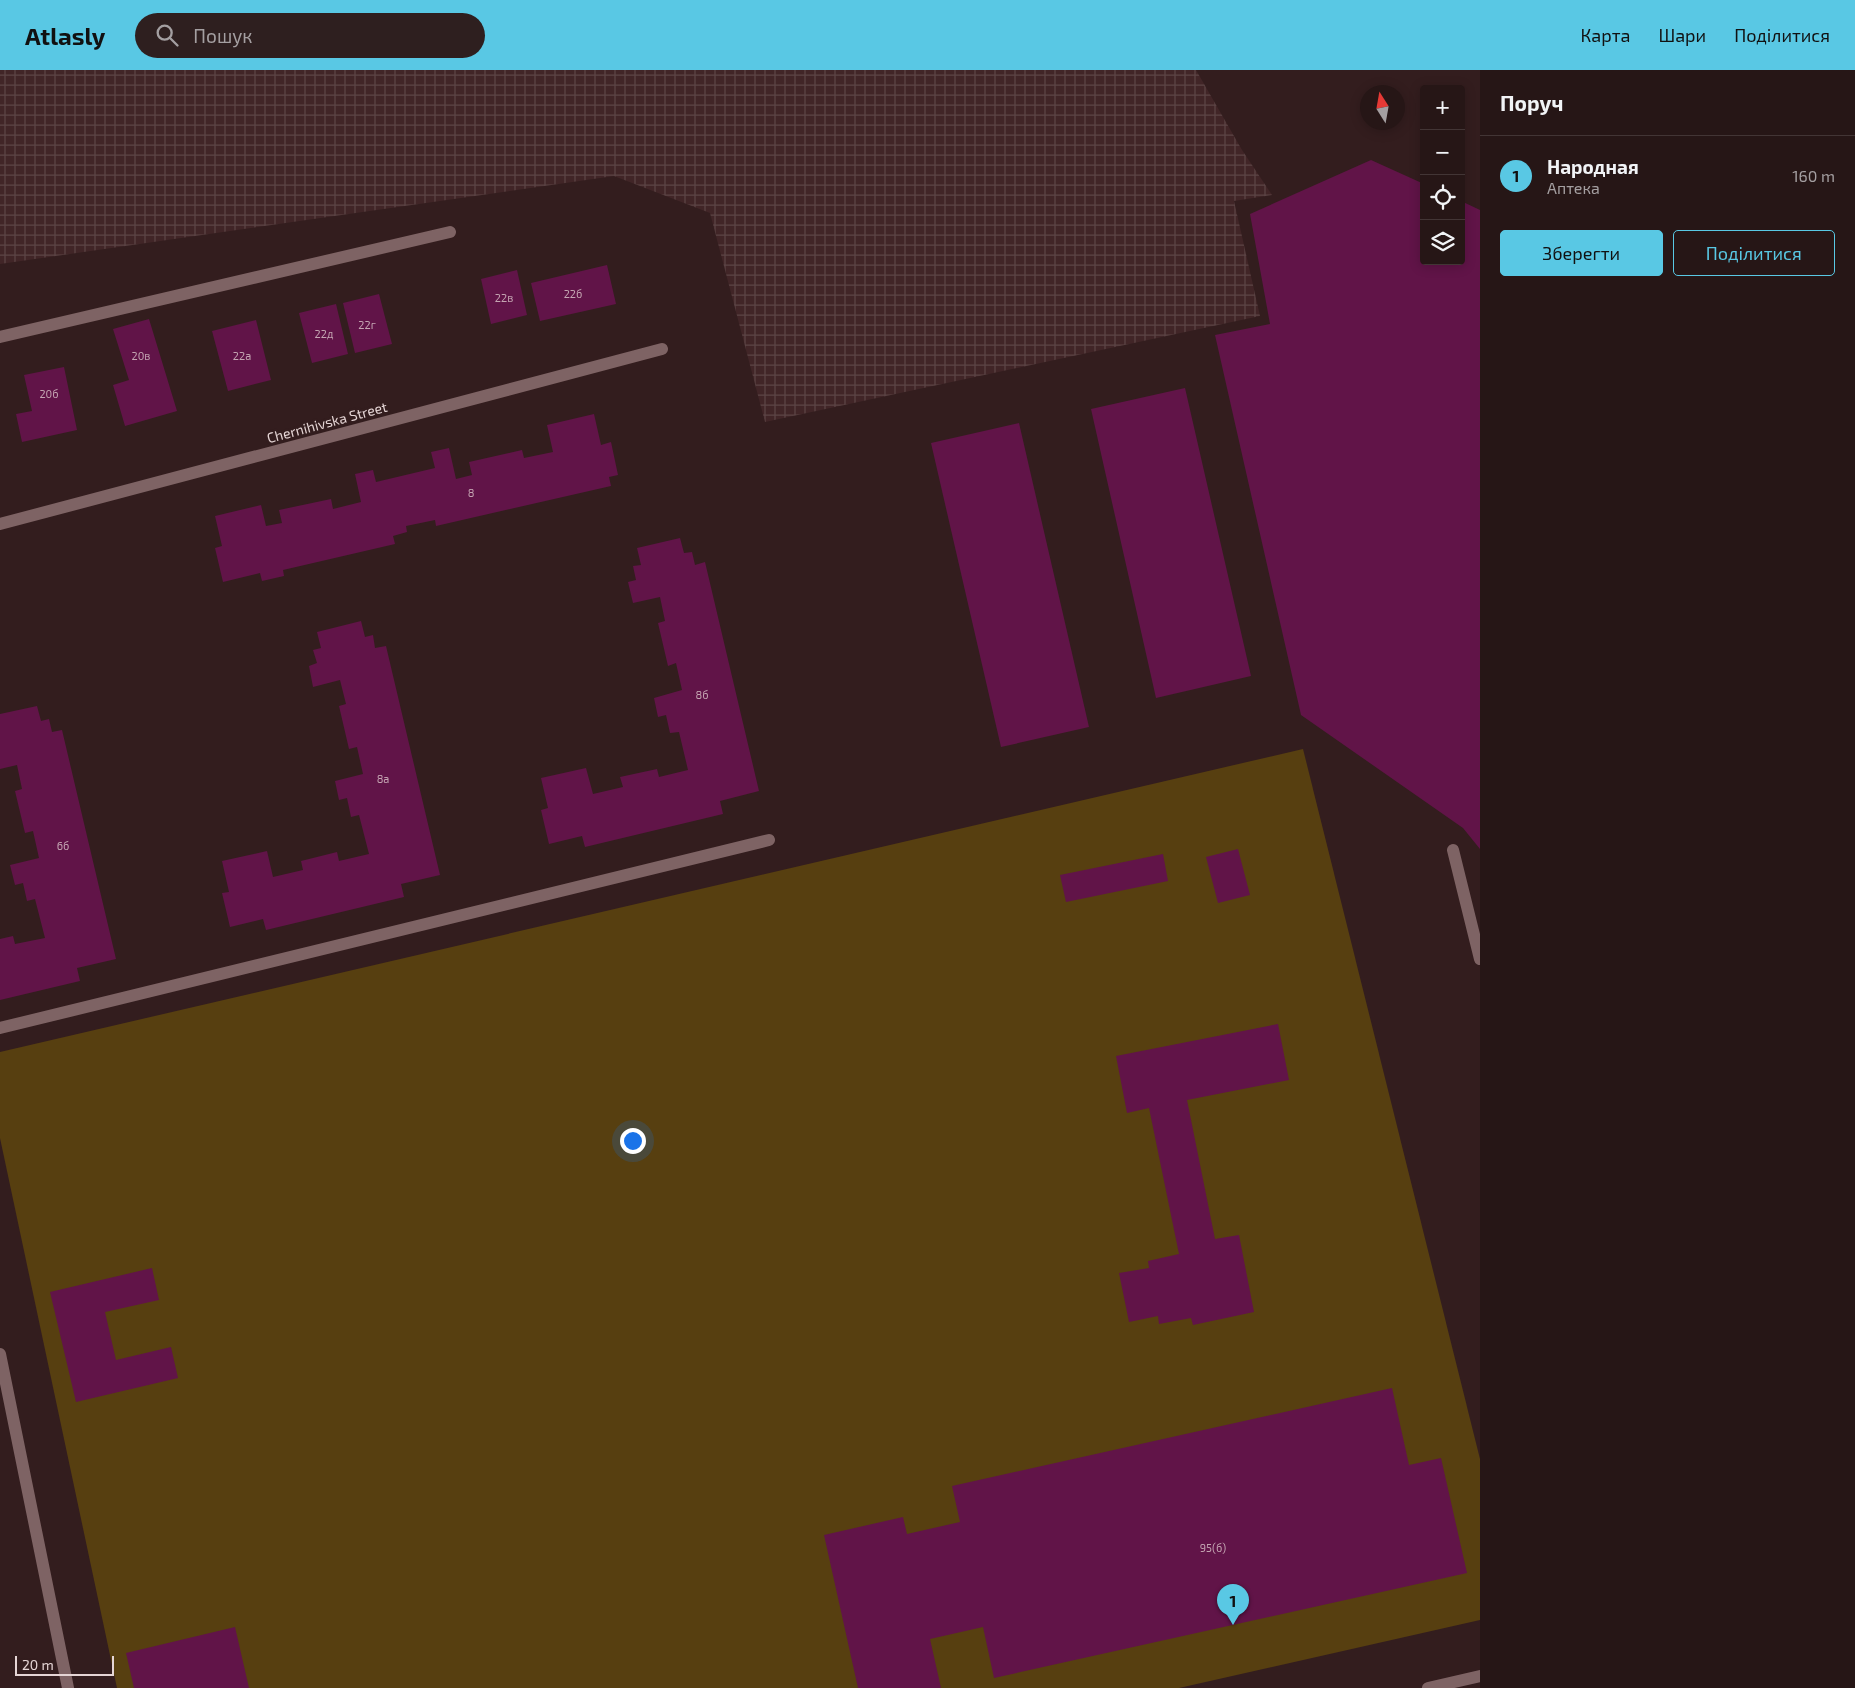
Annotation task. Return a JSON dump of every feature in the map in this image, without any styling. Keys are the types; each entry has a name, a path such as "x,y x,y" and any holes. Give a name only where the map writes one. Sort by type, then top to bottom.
{"street":[{"path":"0,337 450,232"},
{"name":"Chernihivska Street","path":"0,524 662,349"},
{"path":"0,1028 769,840"},
{"path":"1453,850 1480,959"},
{"path":"0,1354 68,1688"},
{"path":"1428,1688 1480,1676"}],"shaded area":[{"path":"0,70 1196,70 1242,150 1272,195 1234,201 1260,316 765,422 710,213 614,176 0,264"},
{"path":"1303,749 1480,1459 1480,1620 1179,1688 117,1688 0,1138 0,1052"}],"building":[{"path":"1371,160 1420,182 1420,265 1465,265 1465,203 1480,210 1480,849 1463,828 1301,715 1215,335 1270,324 1250,214"},
{"path":"607,265 616,304 540,321 531,283"},
{"path":"517,270 527,315 491,324 481,279"},
{"path":"379,294 392,344 355,353 343,303"},
{"path":"336,304 348,354 312,363 299,313"},
{"path":"149,319 177,411 125,426 113,385 129,380 113,329"},
{"path":"256,320 271,380 228,391 212,331"},
{"path":"64,367 77,430 22,442 16,414 32,411 24,375"},
{"path":"1185,388 1251,676 1156,698 1091,409"},
{"path":"594,414 601,445 611,442 618,475 609,477 611,486 436,526 435,520 406,526 407,532 393,536 395,544 283,570 284,576 262,581 260,573 223,582 215,548 222,546 215,516 261,505 266,526 282,523 279,510 331,499 333,509 361,502 355,474 373,470 376,482 435,468 431,452 449,448 456,479 472,475 469,462 522,450 524,458 553,452 547,425"},
{"path":"1019,423 1089,727 1001,747 931,443"},
{"path":"680,538 684,553 692,552 695,565 705,562 759,791 720,801 723,814 585,847 582,836 549,844 541,810 548,808 541,778 586,768 593,794 623,787 620,777 657,769 659,777 688,770 679,732 670,733 666,715 658,717 654,698 682,690 676,663 668,666 658,623 665,621 660,597 633,603 628,582 636,580 633,566 641,565 637,548"},
{"path":"361,621 365,637 373,635 375,648 386,646 440,875 401,884 404,897 266,930 263,919 230,927 222,893 229,892 222,861 267,851 273,877 303,870 301,861 337,852 339,861 369,854 359,815 351,817 347,798 339,800 335,781 363,774 357,747 349,749 339,706 346,704 340,680 313,687 309,666 317,663 313,650 321,648 317,632"},
{"path":"37,706 41,721 49,719 52,732 62,730 116,959 77,968 80,981 0,1000 0,939 13,936 15,944 45,938 35,899 27,901 23,883 15,885 10,865 39,858 33,831 25,833 15,791 22,789 17,765 0,769 0,714"},
{"path":"1238,849 1250,895 1218,903 1206,857"},
{"path":"1163,854 1168,881 1066,902 1060,875"},
{"path":"1278,1024 1289,1080 1187,1100 1215,1239 1239,1235 1254,1312 1193,1325 1191,1318 1159,1324 1158,1316 1129,1322 1119,1273 1149,1268 1148,1261 1179,1254 1149,1108 1127,1113 1116,1056"},
{"path":"152,1268 159,1300 105,1312 116,1360 171,1347 178,1378 76,1402 50,1292"},
{"path":"1392,1388 1409,1465 1441,1458 1467,1573 994,1678 983,1627 930,1639 941,1688 858,1688 824,1535 903,1517 907,1534 960,1522 952,1486"},
{"path":"235,1627 249,1688 134,1688 126,1653"}],"place":[{"name":"Народная","path":"1233,1625"}]}
